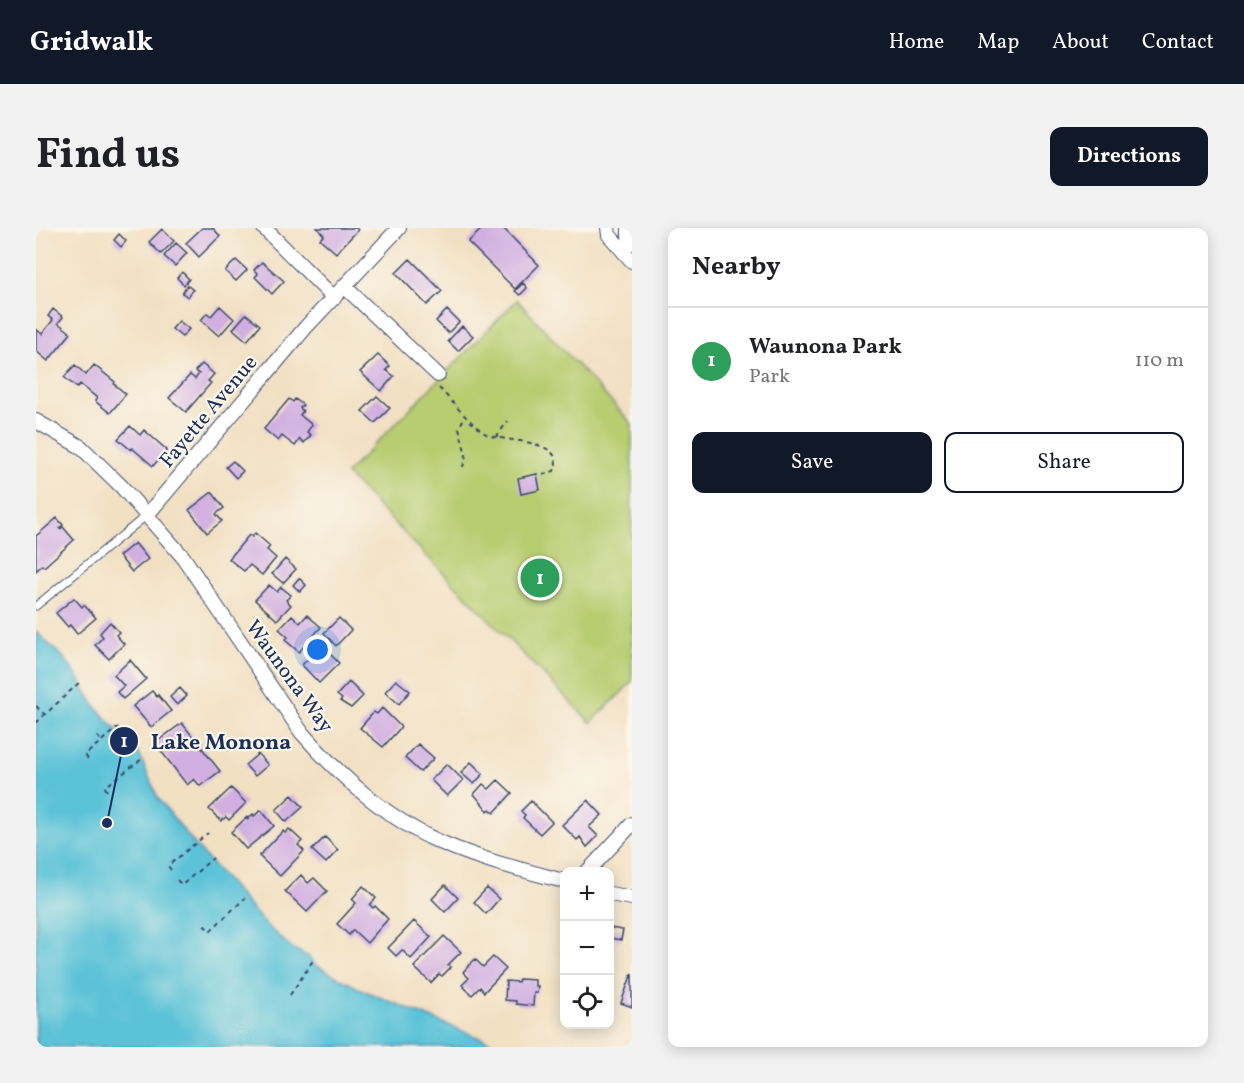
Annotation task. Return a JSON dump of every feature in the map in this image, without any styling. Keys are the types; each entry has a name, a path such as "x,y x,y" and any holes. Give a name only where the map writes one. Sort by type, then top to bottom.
{"street":[{"path":"264,228 334,298"},
{"name":"Fayette Avenue","path":"147,515 299,336 399,228"},
{"path":"608,228 609,235 632,261"},
{"path":"629,228 632,243"},
{"path":"345,286 438,375"},
{"name":"Waunona Way","path":"36,421 81,447 147,515 183,556 302,733 324,758 375,804 426,835 465,851 560,880"},
{"path":"592,867 632,824"},
{"path":"614,895 632,898"}],"lane":[{"name":"Fayette Avenue","path":"36,606 147,515"}],"path":[{"path":"438,375 434,382 465,416 488,436 540,445 549,451 555,458 556,466 554,471 542,476"},
{"path":"463,467 466,455 459,428 465,416"},
{"path":"496,437 508,421"},
{"path":"36,723 82,680"},
{"path":"36,705 45,715"},
{"path":"88,759 85,755 118,727"},
{"path":"97,736 101,741"},
{"path":"107,790 105,787 143,758"},
{"path":"171,870 168,866 208,833"},
{"path":"177,880 182,885 213,858"},
{"path":"204,925 210,931 245,898"},
{"path":"290,995 314,959"}],"green space":[{"path":"517,300 632,424 632,682 591,723 346,474"}],"water":[{"path":"36,632 65,659 95,706 139,754 158,798 197,847 266,925 292,948 309,957 315,965 360,989 502,1047 36,1047"}],"building":[{"path":"202,228 213,228 220,236 199,257 186,243"},
{"path":"317,228 356,228 358,230 336,253 320,239 324,235"},
{"path":"483,228 503,228 539,265 515,289 468,242"},
{"path":"162,229 174,241 161,254 149,242"},
{"path":"119,234 126,241 121,247 114,240"},
{"path":"176,243 187,253 175,266 164,256"},
{"path":"410,259 442,291 427,305 396,273"},
{"path":"236,260 247,270 236,281 225,271"},
{"path":"262,262 284,281 272,294 255,277 258,274 254,270"},
{"path":"182,272 189,279 184,285 177,278"},
{"path":"523,283 527,288 520,295 515,291"},
{"path":"187,285 193,290 188,297 182,293"},
{"path":"220,306 234,319 219,336 201,320 207,313 211,316"},
{"path":"53,309 63,317 58,323 71,333 48,361 36,351 36,329 42,334 53,320 48,316"},
{"path":"447,310 459,322 448,333 436,321"},
{"path":"246,314 260,325 247,341 233,329"},
{"path":"179,321 189,329 182,337 172,329"},
{"path":"462,326 473,336 458,351 448,341"},
{"path":"378,355 390,366 386,370 394,376 381,391 360,372"},
{"path":"202,364 214,374 208,381 211,383 186,412 169,398 190,375 195,379 199,374 195,371"},
{"path":"75,365 86,375 94,365 126,394 110,413 80,384 77,388 64,377"},
{"path":"377,396 390,408 375,423 362,411"},
{"path":"289,399 293,402 295,399 303,405 300,408 303,411 300,415 312,425 307,432 311,435 304,443 300,439 295,446 282,436 278,441 264,429"},
{"path":"130,426 140,435 144,430 167,450 153,466 118,439"},
{"path":"233,461 243,471 236,478 226,467"},
{"path":"537,474 540,490 521,494 518,478"},
{"path":"212,492 224,508 216,514 222,521 207,533 189,510"},
{"path":"57,518 63,525 59,528 63,527 74,540 44,567 42,565 36,571 36,536"},
{"path":"255,533 270,546 267,550 276,558 262,575 250,565 244,571 229,559 249,535 252,537"},
{"path":"135,543 148,559 132,572 119,556"},
{"path":"285,559 296,569 283,583 272,574"},
{"path":"299,578 306,585 300,592 293,585"},
{"path":"269,585 277,592 281,587 291,595 286,600 291,605 277,620 255,600"},
{"path":"74,598 96,618 77,634 56,613"},
{"path":"292,615 300,623 307,615 321,627 299,652 285,640 288,637 279,629"},
{"path":"339,618 351,630 336,646 324,633"},
{"path":"110,622 119,632 116,635 124,644 109,659 95,645 103,637 100,633"},
{"path":"328,652 339,663 319,683 302,665 314,653 321,659"},
{"path":"130,660 146,679 123,699 117,692 124,686 114,675"},
{"path":"396,680 410,691 399,704 385,692"},
{"path":"349,682 363,696 351,708 340,701 342,699 337,695"},
{"path":"180,688 187,696 177,705 170,697"},
{"path":"152,691 171,711 151,727 133,706"},
{"path":"382,708 401,727 383,747 360,728 374,712 377,714"},
{"path":"182,723 220,771 200,786 194,779 187,785 155,743"},
{"path":"418,744 434,758 420,772 405,758"},
{"path":"258,754 268,765 255,776 245,765"},
{"path":"471,762 483,774 474,784 461,773"},
{"path":"447,764 463,780 447,796 431,780"},
{"path":"498,780 512,793 494,813 490,809 488,811 474,794 483,784 489,789"},
{"path":"231,788 246,803 229,820 226,817 221,821 209,809"},
{"path":"292,795 303,807 286,822 276,810"},
{"path":"588,800 602,815 589,827 598,836 587,847 580,837 577,840 562,825"},
{"path":"531,801 552,822 540,834 523,818 525,815 521,811"},
{"path":"261,810 274,826 246,849 231,832 247,817 248,819 253,814 254,816"},
{"path":"289,829 302,841 298,845 304,851 280,876 259,856 283,831 285,833"},
{"path":"325,837 338,850 326,863 312,850"},
{"path":"301,875 308,883 314,878 327,891 307,912 285,891"},
{"path":"445,885 458,898 445,912 432,899"},
{"path":"363,886 376,898 370,905 373,908 375,906 388,919 367,943 353,930 349,935 337,924 356,903 352,899"},
{"path":"487,888 499,899 486,914 474,902"},
{"path":"414,921 431,937 411,959 402,950 396,956 388,948"},
{"path":"614,929 623,930 621,940 614,939"},
{"path":"444,936 461,952 448,965 451,967 442,976 439,974 431,983 414,967"},
{"path":"493,957 506,969 484,992 480,987 472,995 462,985 469,978 463,972 475,959 483,967"},
{"path":"632,973 632,1007 621,1003"},
{"path":"519,979 535,980 535,986 538,986 537,993 534,993 533,1006 505,1000 506,981 518,982"}],"place":[{"name":"Waunona Park","path":"540,578"},
{"name":"Lake Monona","path":"107,823"}]}
